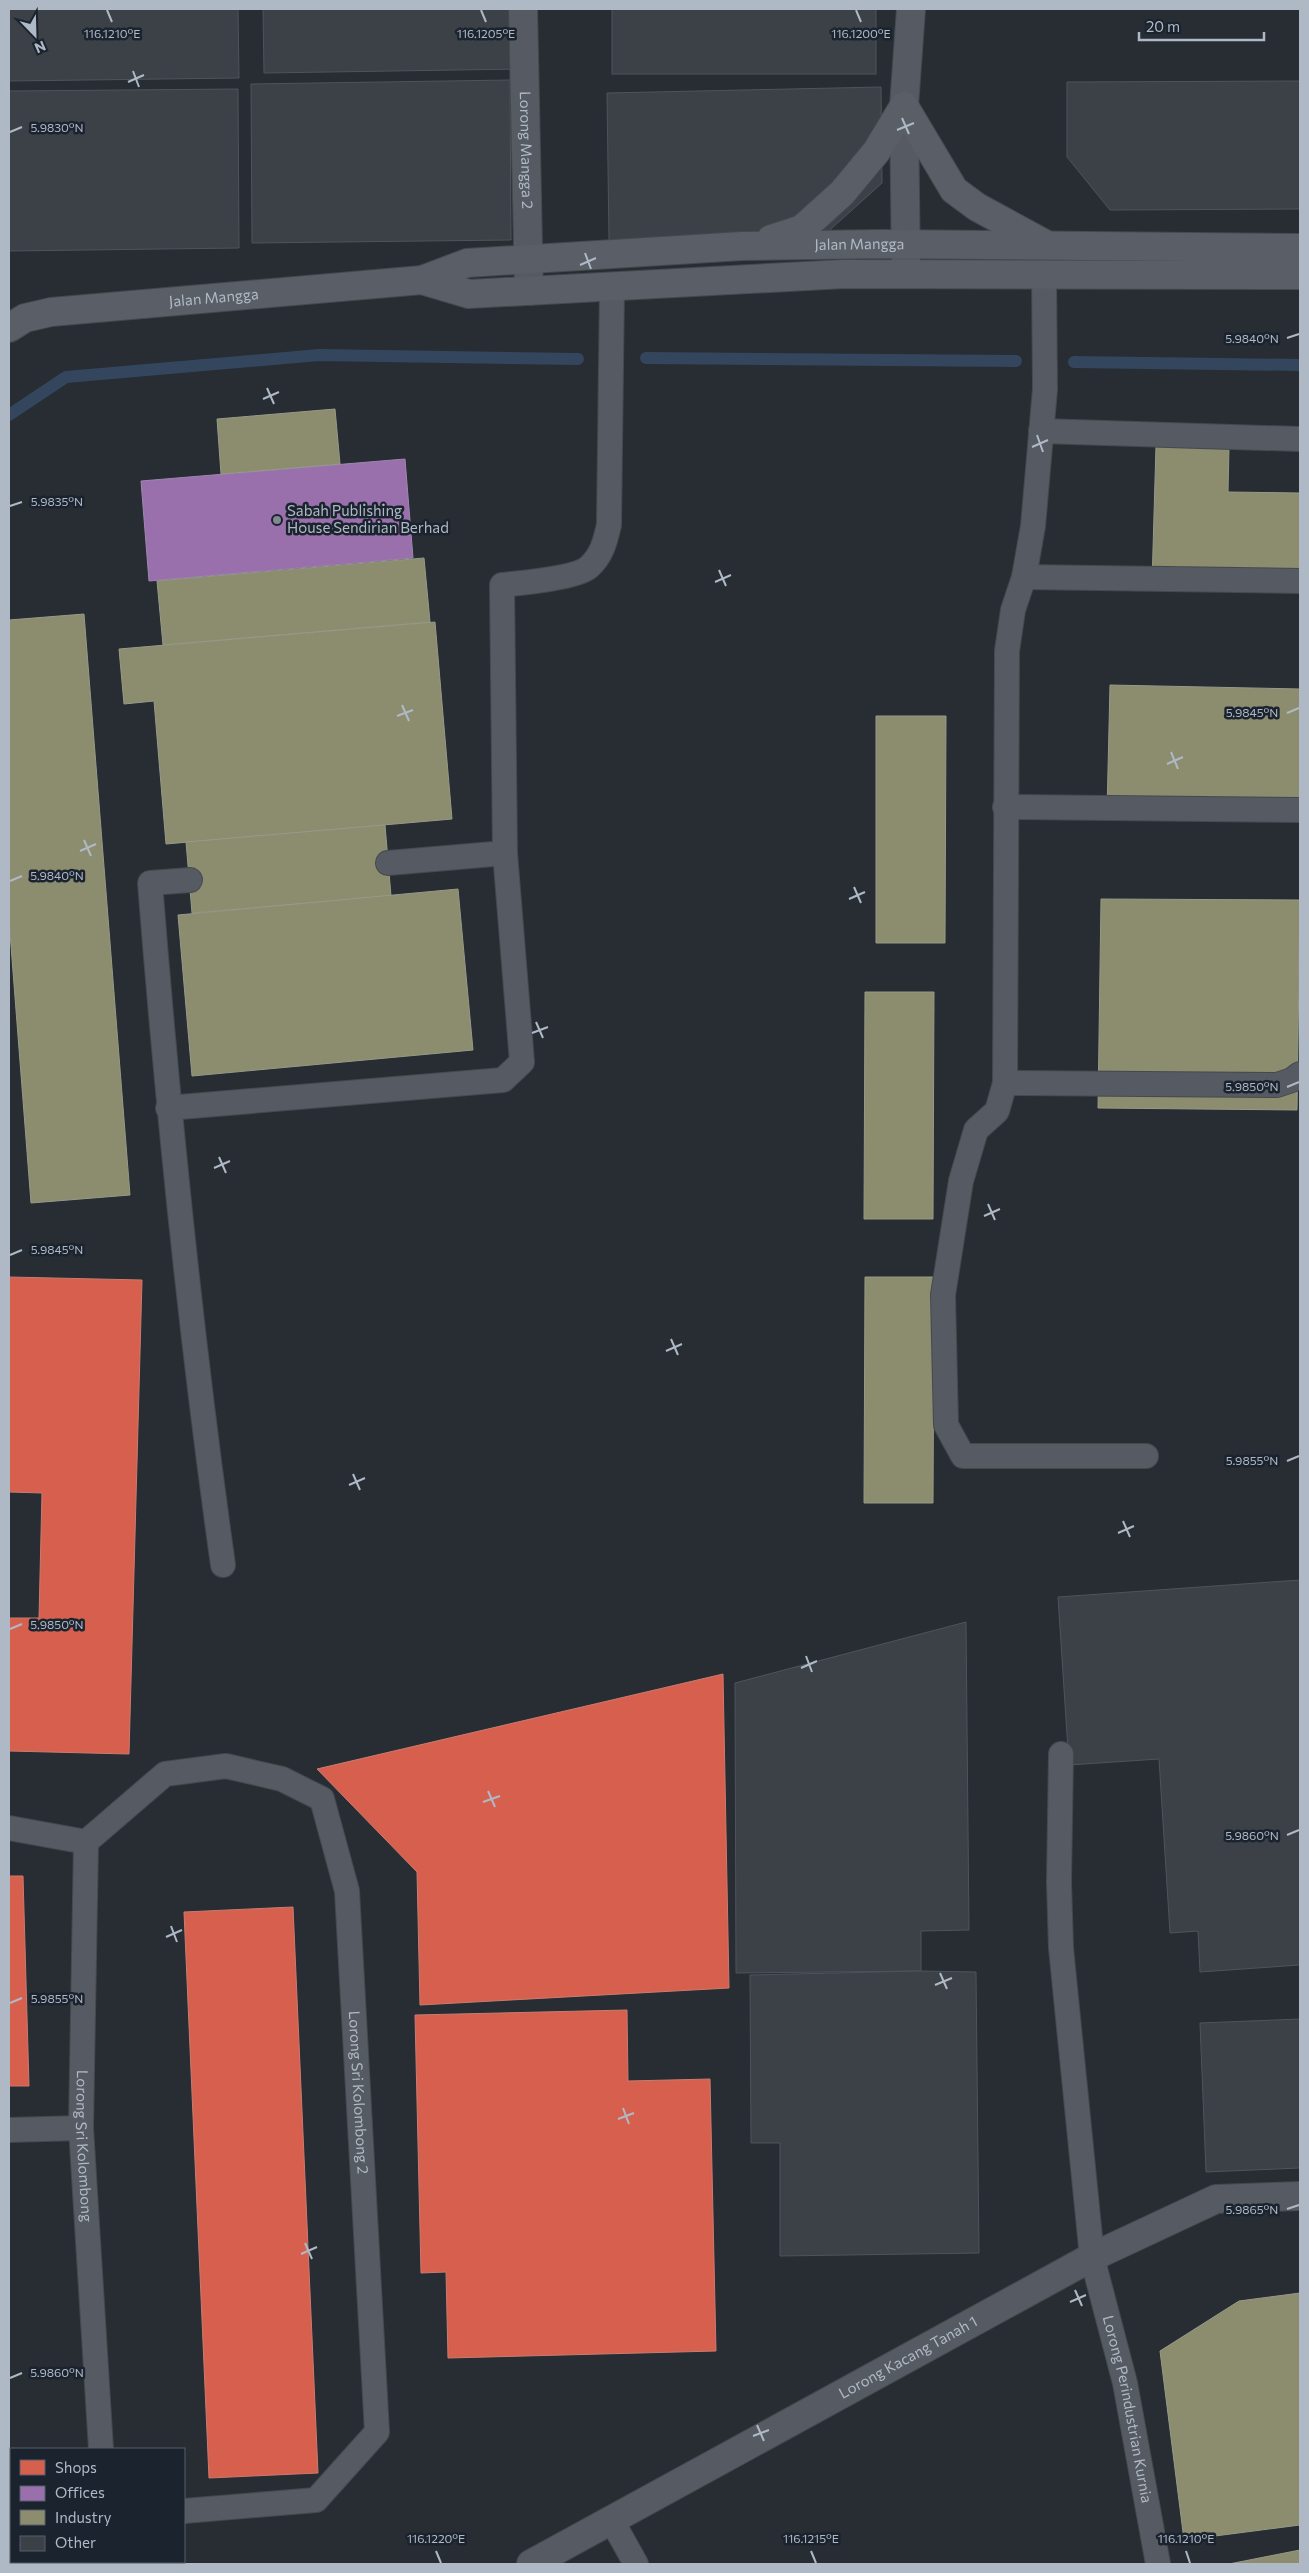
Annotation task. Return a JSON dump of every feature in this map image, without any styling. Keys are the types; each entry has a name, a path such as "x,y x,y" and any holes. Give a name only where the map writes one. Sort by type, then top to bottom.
{"street":[{"name":"Lorong Mangga 2","path":"523,9 529,291"},
{"path":"906,274 904,106 911,9"},
{"path":"904,106 954,190 977,207 1048,246"},
{"path":"746,246 802,229 809,223 842,193 876,152 904,106"},
{"name":"Jalan Mangga","path":"9,328 25,318 51,312 422,280 467,263 528,259 746,246 906,245 1300,248"},
{"name":"Jalan Mangga","path":"422,280 470,294 844,274 1300,275"},
{"name":"Lorong Kacang Tanah 1","path":"531,2564 1092,2257 1216,2198 1300,2196"}],"lane":[{"path":"1044,274 1045,389 1033,526 1024,577 1013,610 1007,651 1004,1084 997,1110 976,1130 961,1180 943,1294 946,1425 963,1456 1146,1456"},
{"path":"168,1108 503,1080 522,1062 505,852 502,585 545,580 588,568 604,547 609,516 612,287"},
{"path":"1042,431 1300,439"},
{"path":"1024,577 1300,581"},
{"path":"1006,807 1300,810"},
{"path":"388,862 505,852"},
{"path":"190,880 150,883 168,1108 203,1424 223,1565"},
{"path":"1004,1084 1277,1085 1292,1080 1300,1074"},
{"name":"Lorong Perindustrian Kurnia","path":"1061,1754 1059,1882 1061,1948 1092,2257 1125,2383 1158,2564"},
{"name":"Lorong Sri Kolombong 2","path":"86,1842 165,1774 226,1766 282,1779 322,1799 347,1891 377,2432 316,2500 185,2511"},
{"path":"9,1828 86,1842"},
{"name":"Lorong Sri Kolombong","path":"86,1842 80,2128 101,2448"},
{"path":"9,2130 80,2128"},
{"path":"612,2521 636,2564"}],"building: Shops":[{"path":"9,1277 142,1280 129,1754 9,1751 9,1618 39,1618 42,1493 9,1492"},
{"path":"723,1674 729,1988 420,2005 417,1872 317,1769"},
{"path":"9,1876 23,1876 29,2086 9,2086"},
{"path":"293,1907 318,2473 209,2478 184,1912"},
{"path":"627,2010 628,2081 710,2079 716,2351 448,2358 446,2272 421,2273 415,2015"}],"building: Offices":[{"name":"Sabah Publishing House Sendirian Berhad","path":"405,459 413,558 149,581 141,481"}],"building: Industry":[{"path":"335,409 340,464 221,474 217,419"},
{"path":"1156,446 1229,447 1228,492 1300,493 1300,587 1152,584"},
{"path":"424,558 430,622 163,645 157,581"},
{"path":"84,614 130,1195 31,1203 9,920 9,620"},
{"path":"435,622 452,819 166,844 154,701 124,704 119,649"},
{"path":"1110,685 1300,689 1300,816 1107,812"},
{"path":"876,716 946,716 945,943 876,943"},
{"path":"385,825 391,896 192,913 186,842"},
{"path":"458,889 473,1050 192,1076 178,915"},
{"path":"1101,899 1300,900 1297,1110 1098,1108"},
{"path":"865,992 934,992 933,1219 864,1219"},
{"path":"865,1277 934,1277 933,1503 864,1503"},
{"path":"1300,2293 1300,2525 1184,2540 1160,2351 1239,2301"},
{"path":"1300,2550 1300,2564 1229,2564"}],"building: Other":[{"path":"9,9 238,9 239,78 9,81"},
{"path":"263,9 522,9 522,69 264,73"},
{"path":"612,9 876,9 876,74 612,74"},
{"path":"510,80 511,240 252,243 251,84"},
{"path":"1300,81 1300,209 1110,210 1067,157 1067,82"},
{"path":"881,87 882,183 822,237 609,241 607,93"},
{"path":"238,89 239,248 9,251 9,91"},
{"path":"1300,1580 1300,1965 1200,1972 1198,1931 1170,1933 1159,1759 1069,1765 1058,1597"},
{"path":"966,1622 969,1930 921,1931 921,1971 736,1973 735,1683"},
{"path":"921,1971 976,1972 979,2253 780,2256 780,2143 751,2143 750,1975"},
{"path":"1300,2019 1300,2168 1206,2172 1200,2023"}],"waterway":[{"path":"9,415 66,377 319,355 578,359"},
{"path":"646,358 1016,361"},
{"path":"1074,362 1300,365"}],"place":[{"name":"Sabah Publishing House Sendirian Berhad","path":"277,520"}]}
